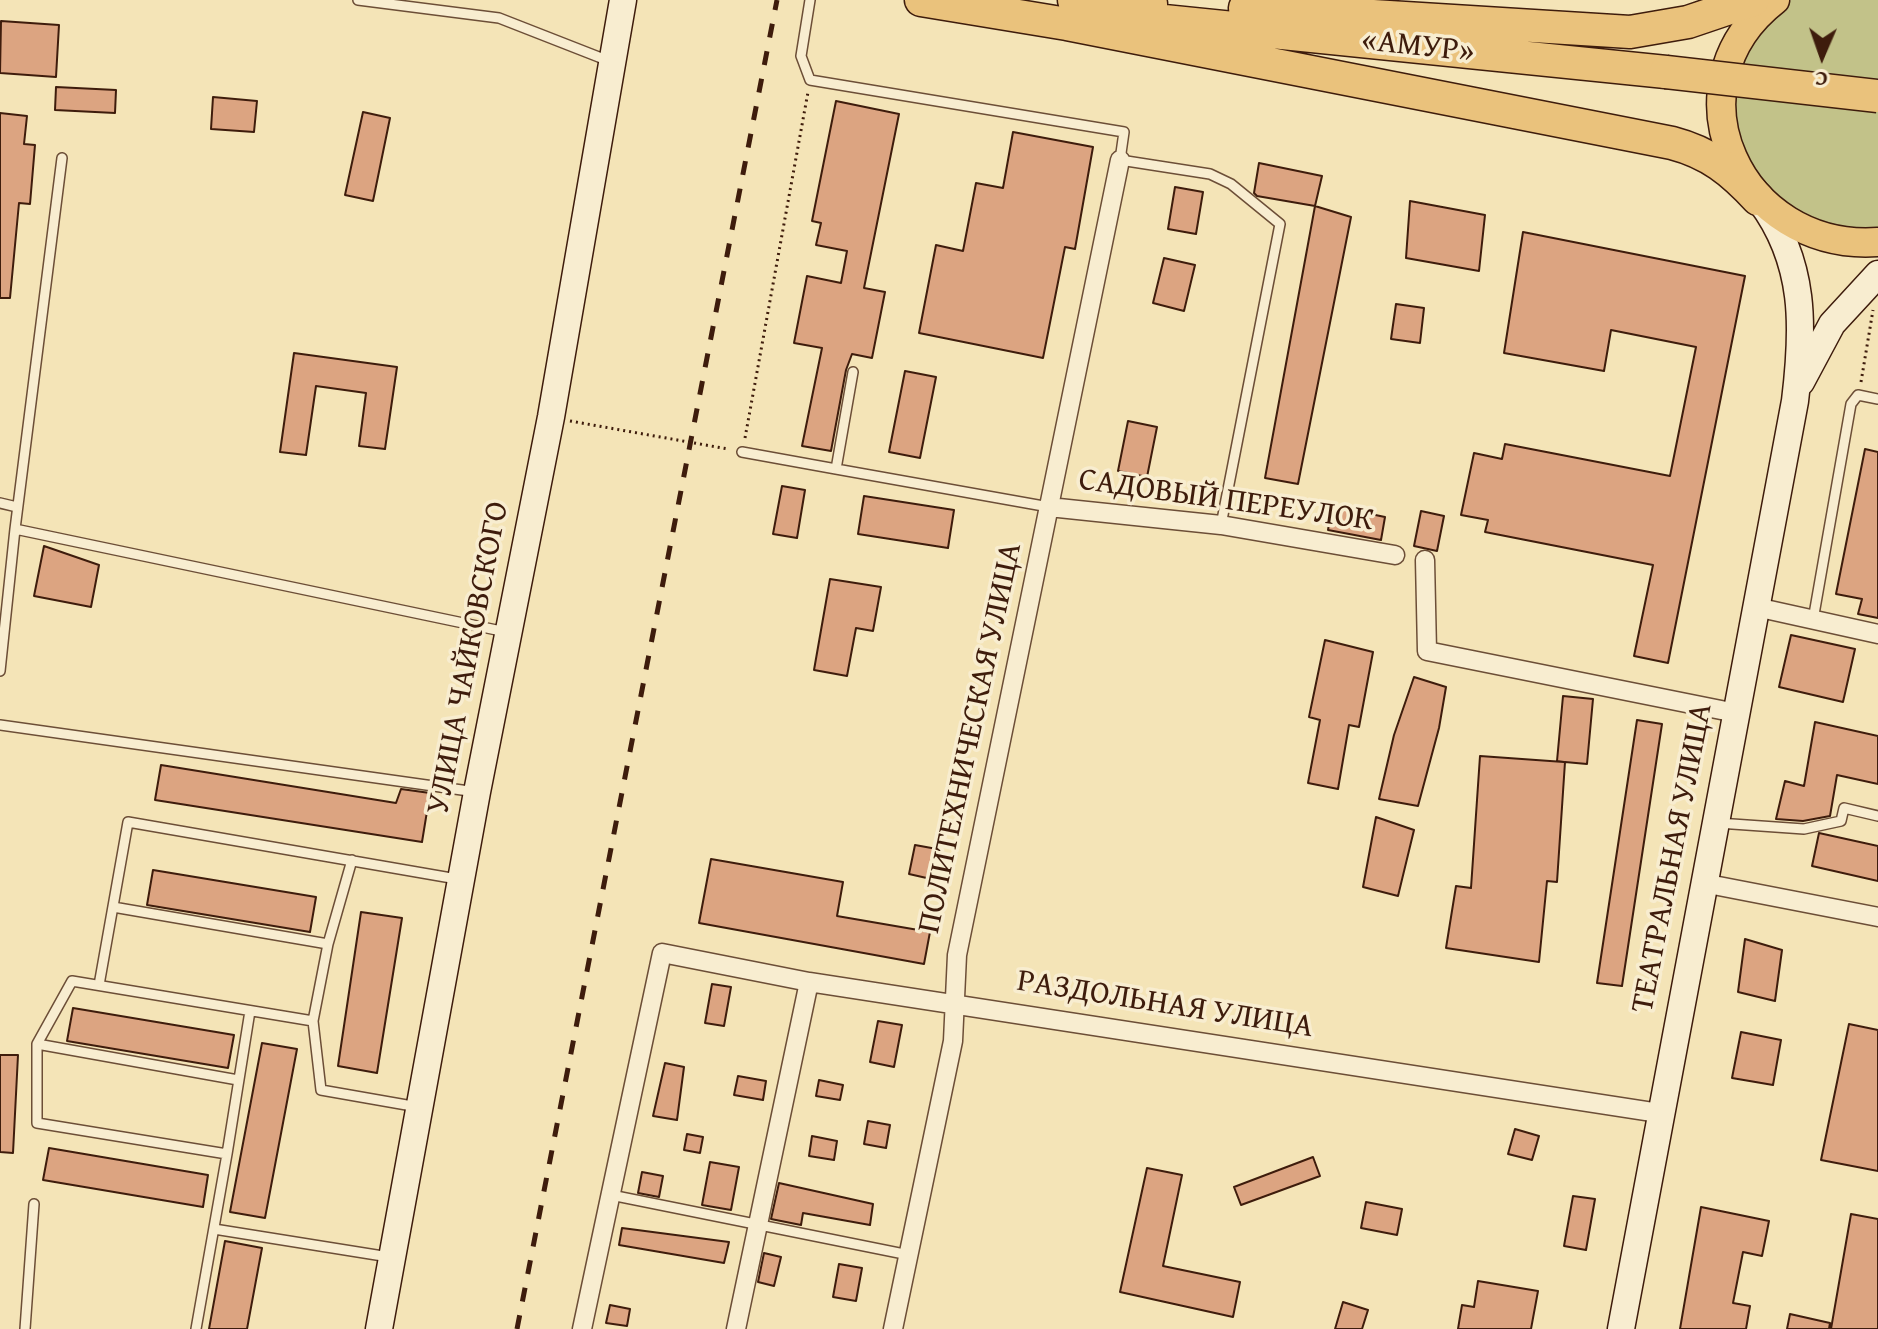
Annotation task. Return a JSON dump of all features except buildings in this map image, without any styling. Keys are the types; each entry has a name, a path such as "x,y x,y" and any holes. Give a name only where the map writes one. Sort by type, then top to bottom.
{"highway":[{"path":"921,0 1067,24 1672,143 1727,166 1758,199"},
{"name":"«АМУР»","path":"959,0 1878,96"},
{"path":"1074,0 1630,32 1688,22 1753,0"}],"main road":[{"path":"1775,0 1747,28 1734,52 1722,105 1732,157 1758,199 1804,232 1830,240 1878,242"}],"street":[{"name":"УЛИЦА ЧАЙКОВСКОГО","path":"379,1329 477,792 551,417 623,0"},
{"name":"ПОЛИТЕХНИЧЕСКАЯ УЛИЦА","path":"893,1329 953,1041 957,955 1120,160"},
{"name":"ТЕАТРАЛЬНАЯ УЛИЦА","path":"1621,1329 1659,1113 1795,401 1799,332 1797,275 1789,248 1758,199"},
{"name":"ТЕАТРАЛЬНАЯ УЛИЦА","path":"1795,401 1832,324 1878,274"},
{"name":"САДОВЫЙ ПЕРЕУЛОК","path":"1049,507 1221,525 1395,555"},
{"path":"1425,560 1427,651 1736,713"},
{"path":"1756,607 1878,634"},
{"path":"1703,883 1878,917"},
{"name":"РАЗДОЛЬНАЯ УЛИЦА","path":"611,1195 662,953 809,982 1659,1113"},
{"path":"736,1329 809,982"},
{"path":"582,1329 611,1195"}],"lane":[{"path":"358,0 499,18 613,62"},
{"path":"810,0 801,56 810,80 1124,132 1120,160 1210,174 1231,184 1280,224 1221,525"},
{"path":"0,671 17,507 62,158"},
{"path":"836,469 853,372"},
{"path":"1813,620 1851,404 1858,395 1878,399"},
{"path":"742,452 1049,507"},
{"path":"0,503 17,507"},
{"path":"15,529 509,633"},
{"path":"0,725 477,792"},
{"path":"1715,823 1804,829 1841,821 1844,808 1878,816"},
{"path":"99,985 128,822 461,879"},
{"path":"352,860 328,944 313,1021 321,1090 419,1107"},
{"path":"113,907 328,944"},
{"path":"227,1154 37,1123 37,1044 72,981 313,1021"},
{"path":"196,1329 250,1011"},
{"path":"37,1044 238,1080"},
{"path":"611,1195 909,1255"},
{"path":"25,1329 34,1204"},
{"path":"214,1229 392,1257"}],"path":[{"path":"551,417 742,452 810,80"},
{"path":"1858,395 1873,309 1878,305"}],"green space":[{"path":"1791,0 1878,0 1878,232 1856,233 1787,210 1742,154 1732,105 1743,56 1772,15"}],"railway":[{"path":"517,1329 777,0"}]}
